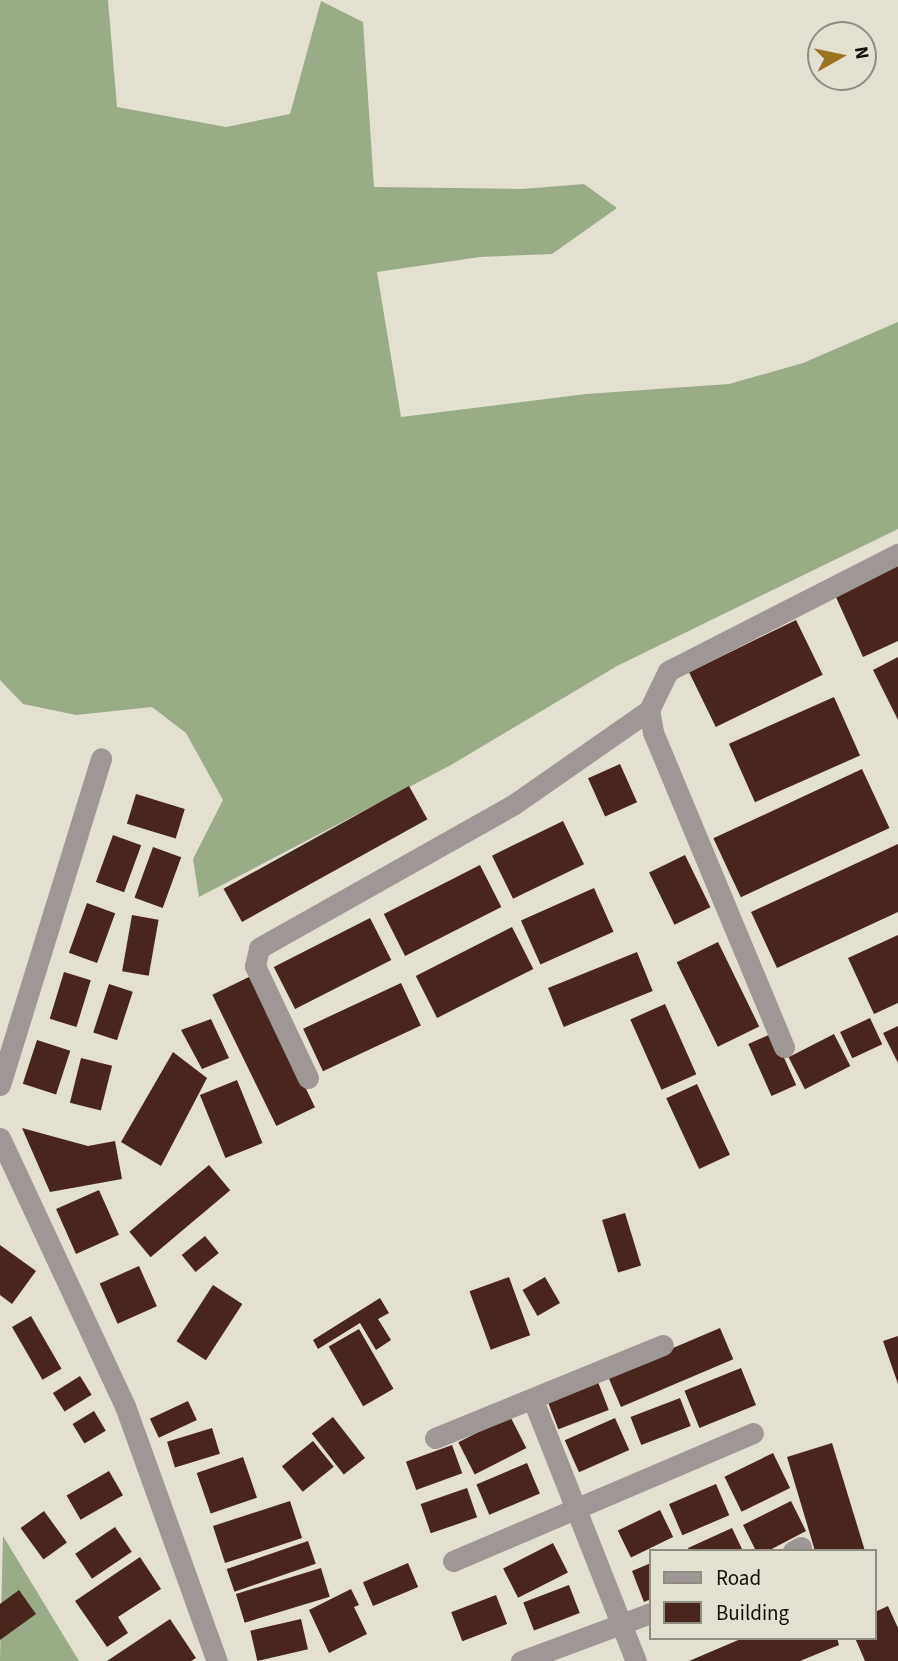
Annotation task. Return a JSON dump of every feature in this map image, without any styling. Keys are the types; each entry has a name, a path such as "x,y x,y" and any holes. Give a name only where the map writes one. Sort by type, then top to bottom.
{"street":[{"path":"308,1078 255,966 259,948 513,805 649,710 668,671 898,554"},
{"path":"649,710 653,732 784,1047"},
{"path":"0,1085 101,758"},
{"path":"0,1138 120,1396 217,1661"},
{"path":"435,1438 533,1401 663,1345"},
{"path":"533,1401 579,1510 636,1661"},
{"path":"453,1561 579,1510 753,1433"},
{"path":"521,1661 650,1613"}],"green space":[{"path":"0,0 108,0 117,107 226,127 290,114 321,1 363,22 374,187 522,189 584,184 617,208 552,254 480,257 377,272 401,417 586,394 729,384 803,363 898,322 898,529 617,666 451,765 199,897 193,859 223,800 186,733 152,707 76,715 23,704 0,680"},
{"path":"3,1536 79,1661 0,1661"}],"building":[{"path":"898,566 898,641 863,657 835,595"},
{"path":"796,620 823,675 716,727 689,672"},
{"path":"898,657 898,720 873,670"},
{"path":"834,697 860,755 755,802 729,744"},
{"path":"620,764 637,802 605,817 588,778"},
{"path":"862,769 889,828 741,897 713,838"},
{"path":"409,786 427,819 242,922 224,889"},
{"path":"136,794 185,809 176,839 127,824"},
{"path":"563,821 584,864 513,899 492,856"},
{"path":"113,835 141,845 124,892 96,882"},
{"path":"898,844 898,912 777,968 751,912"},
{"path":"153,847 181,857 163,908 135,898"},
{"path":"685,855 710,907 674,925 649,873"},
{"path":"480,865 501,907 405,956 384,914"},
{"path":"594,888 614,932 540,964 521,921"},
{"path":"87,903 115,913 97,963 69,953"},
{"path":"132,915 159,920 149,976 122,971"},
{"path":"370,918 391,960 295,1009 274,967"},
{"path":"512,927 533,969 437,1018 416,976"},
{"path":"898,935 898,1003 874,1014 848,958"},
{"path":"718,942 759,1026 718,1047 677,962"},
{"path":"637,952 653,991 564,1027 548,988"},
{"path":"64,972 91,980 76,1027 50,1019"},
{"path":"251,976 315,1107 276,1126 212,995"},
{"path":"401,983 421,1026 323,1071 303,1029"},
{"path":"109,984 133,992 117,1040 93,1033"},
{"path":"665,1004 696,1074 662,1090 630,1019"},
{"path":"870,1018 882,1044 852,1058 840,1032"},
{"path":"211,1019 229,1058 202,1069 181,1030"},
{"path":"898,1026 898,1063 883,1033"},
{"path":"773,1033 796,1085 772,1096 748,1044"},
{"path":"834,1034 850,1066 805,1089 789,1057"},
{"path":"37,1040 70,1051 56,1095 23,1084"},
{"path":"173,1052 207,1078 161,1166 121,1142"},
{"path":"81,1058 112,1066 101,1110 70,1103"},
{"path":"237,1080 262,1143 225,1158 200,1095"},
{"path":"697,1084 730,1155 699,1169 666,1098"},
{"path":"22,1128 88,1146 115,1141 122,1179 50,1192"},
{"path":"209,1165 230,1190 151,1257 129,1232"},
{"path":"99,1190 119,1235 76,1254 56,1209"},
{"path":"625,1213 641,1266 618,1273 602,1220"},
{"path":"205,1236 219,1253 196,1272 182,1255"},
{"path":"0,1245 36,1271 12,1304 0,1295"},
{"path":"139,1266 157,1306 118,1324 100,1283"},
{"path":"509,1277 530,1335 491,1350 470,1291"},
{"path":"545,1277 560,1303 537,1316 522,1290"},
{"path":"213,1285 242,1304 206,1360 177,1341"},
{"path":"380,1298 389,1313 378,1319 391,1340 376,1350 360,1323 318,1349 313,1340"},
{"path":"31,1316 62,1369 42,1380 12,1327"},
{"path":"720,1328 733,1359 621,1407 608,1376"},
{"path":"359,1329 394,1389 363,1406 329,1346"},
{"path":"898,1336 898,1384 883,1341"},
{"path":"741,1368 756,1405 699,1428 684,1391"},
{"path":"80,1376 92,1395 65,1412 53,1393"},
{"path":"598,1382 609,1410 558,1429 548,1401"},
{"path":"680,1398 691,1426 641,1445 631,1417"},
{"path":"188,1401 197,1420 159,1438 150,1419"},
{"path":"94,1411 106,1431 84,1444 73,1424"},
{"path":"510,1416 526,1448 475,1474 458,1442"},
{"path":"333,1417 365,1458 344,1475 312,1434"},
{"path":"615,1418 629,1450 579,1472 565,1440"},
{"path":"212,1428 220,1454 175,1468 167,1442"},
{"path":"313,1441 334,1467 303,1492 282,1466"},
{"path":"832,1443 864,1549 814,1549 787,1457"},
{"path":"452,1445 462,1473 416,1490 406,1462"},
{"path":"773,1453 790,1488 742,1512 724,1477"},
{"path":"243,1457 257,1498 211,1514 197,1473"},
{"path":"527,1463 540,1493 489,1515 476,1484"},
{"path":"109,1471 123,1495 81,1520 67,1496"},
{"path":"716,1484 729,1515 682,1535 669,1504"},
{"path":"467,1488 477,1517 431,1533 421,1504"},
{"path":"290,1501 302,1538 225,1563 213,1526"},
{"path":"791,1501 806,1531 772,1549 755,1549 743,1525"},
{"path":"660,1510 673,1537 631,1558 618,1531"},
{"path":"44,1511 67,1543 43,1560 21,1528"},
{"path":"115,1527 132,1552 92,1579 75,1554"},
{"path":"732,1528 742,1549 688,1549"},
{"path":"308,1541 316,1564 234,1592 227,1569"},
{"path":"553,1543 568,1572 518,1598 503,1568"},
{"path":"140,1557 161,1589 118,1617 128,1633 107,1647 75,1601"},
{"path":"408,1563 418,1587 373,1606 363,1582"},
{"path":"650,1563 650,1599 644,1602 632,1571"},
{"path":"321,1568 330,1597 245,1623 236,1594"},
{"path":"569,1585 580,1613 534,1631 523,1603"},
{"path":"351,1589 359,1605 354,1607 367,1634 329,1653 309,1610"},
{"path":"19,1590 36,1614 0,1640 0,1604"},
{"path":"496,1595 507,1624 462,1641 451,1612"},
{"path":"888,1606 898,1628 898,1661 865,1661 856,1640 877,1640 877,1611"},
{"path":"170,1619 196,1658 191,1661 107,1661"},
{"path":"301,1619 308,1649 257,1661 250,1631"},
{"path":"738,1640 838,1640 839,1645 800,1661 689,1661"}]}
